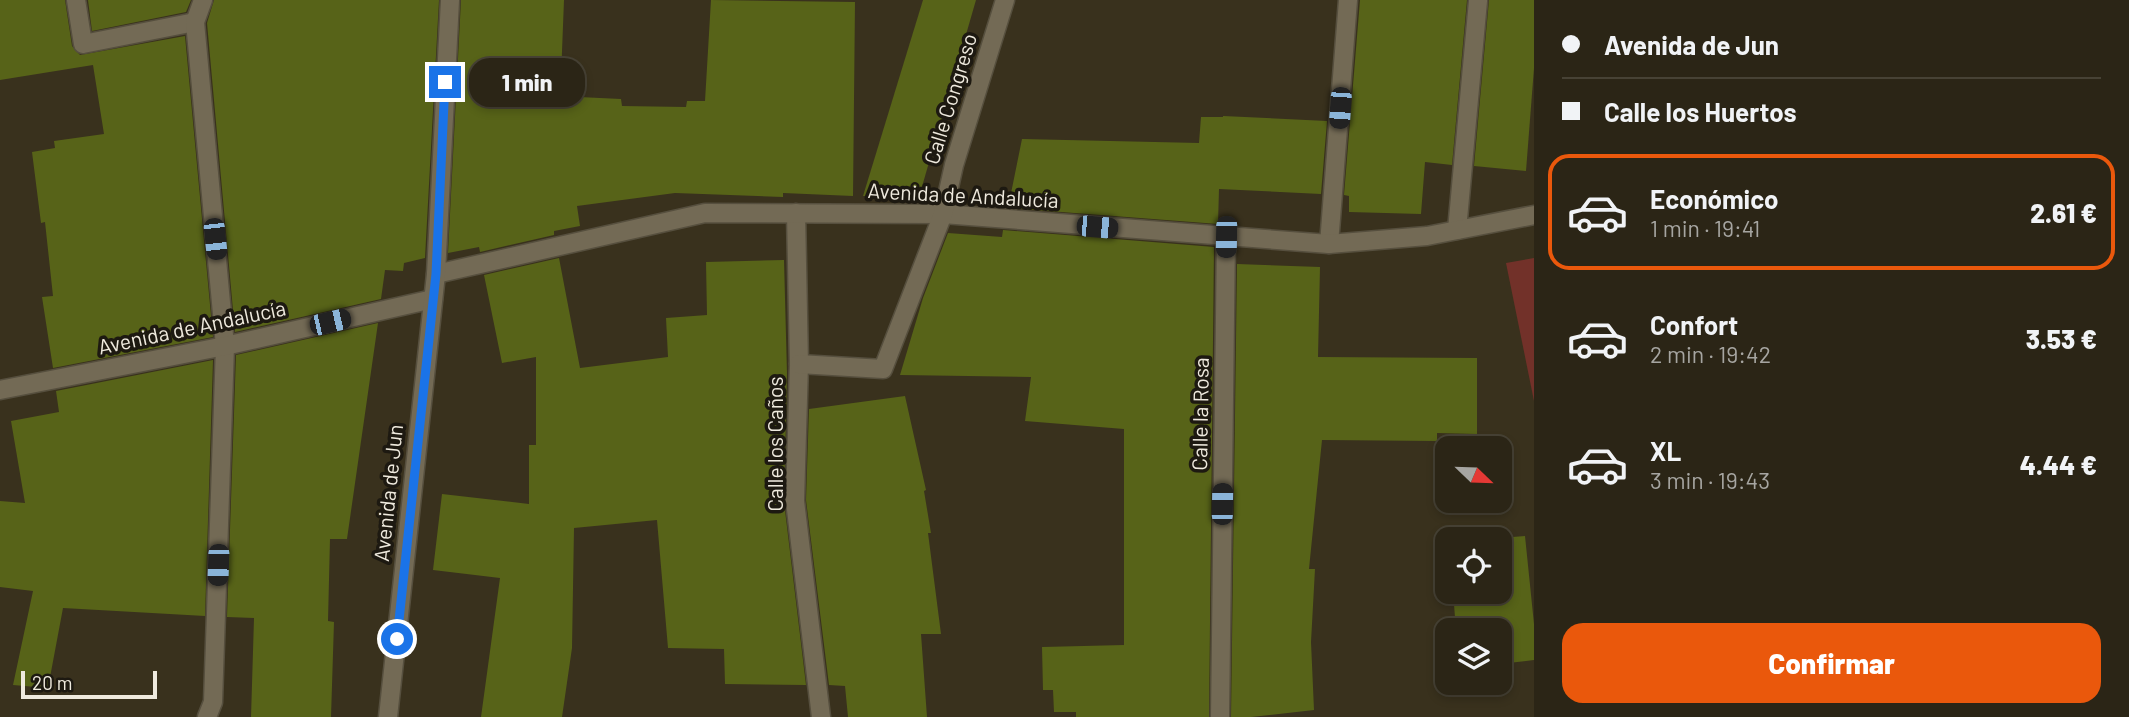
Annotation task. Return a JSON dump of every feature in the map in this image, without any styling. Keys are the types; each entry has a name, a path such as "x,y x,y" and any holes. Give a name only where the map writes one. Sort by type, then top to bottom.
{"street":[{"path":"76,0 83,44 195,23"},
{"path":"203,0 195,23 225,346 213,702 207,717"},
{"name":"Avenida de Jun","path":"388,717 436,274 450,0"},
{"name":"Calle Congreso","path":"799,364 883,369 943,214 954,165 1005,0"},
{"path":"1329,244 1348,0"},
{"path":"1457,230 1478,1"},
{"name":"Avenida de Andalucía","path":"436,274 705,213 943,214 1329,244 1427,236 1534,215"},
{"name":"Calle los Caños","path":"796,213 799,364 795,501 821,717"},
{"name":"Calle la Rosa","path":"1220,717 1226,237"},
{"name":"Avenida de Andalucía","path":"0,390 225,346 433,299"}],"shaded area":[{"path":"1534,258 1534,401 1506,263"}],"building":[{"path":"0,0 65,0 72,46 80,55 185,36 213,337 53,368 42,297 53,296 45,222 41,223 32,152 55,148 54,141 104,134 93,65 0,80"},
{"path":"88,0 191,0 186,12 92,31"},
{"path":"214,0 439,0 425,258 404,263 403,271 385,270 381,299 235,332 207,23"},
{"path":"461,0 564,0 561,77 582,83 579,97 621,99 622,106 686,107 687,101 705,101 711,0 855,2 853,196 783,193 783,197 675,193 577,206 580,226 554,231 554,235 480,252 479,247 448,253"},
{"path":"923,0 976,0 919,197 863,196"},
{"path":"1360,0 1467,0 1452,165 1425,162 1421,214 1349,212 1349,196 1344,195"},
{"path":"1489,0 1534,0 1534,68 1526,171 1474,166"},
{"path":"1201,117 1327,121 1321,194 1219,189 1218,224 1008,208 1022,139 1199,143"},
{"path":"1003,230 1214,247 1209,717 1076,717 1076,712 1054,712 1053,690 1043,690 1042,647 1124,645 1124,429 1025,421 1031,377 900,375 923,298 948,233 1002,237"},
{"path":"559,258 580,368 668,357 666,318 707,315 706,262 784,260 787,374 784,502 806,685 725,684 724,649 668,648 657,520 574,528 572,648 562,717 481,717 500,578 433,570 442,494 529,504 529,445 536,445 536,357 502,363 484,275"},
{"path":"1237,264 1320,267 1318,357 1477,358 1477,434 1437,433 1435,441 1322,440 1309,569 1315,569 1311,642 1314,710 1231,717"},
{"path":"378,323 347,539 330,539 328,621 334,622 331,717 251,717 254,618 227,617 236,355"},
{"path":"213,360 205,616 63,608 48,688 13,685 33,591 0,587 0,501 25,503 11,421 59,412 56,391"},
{"path":"905,396 926,490 924,491 931,533 928,533 941,634 921,634 927,717 848,717 845,686 829,685 806,500 809,409"},
{"path":"1525,536 1534,624 1534,660 1512,663 1512,618 1455,618 1454,604 1512,604 1512,537"}],"route":[{"path":"397,639 436,274 445,82"}]}
